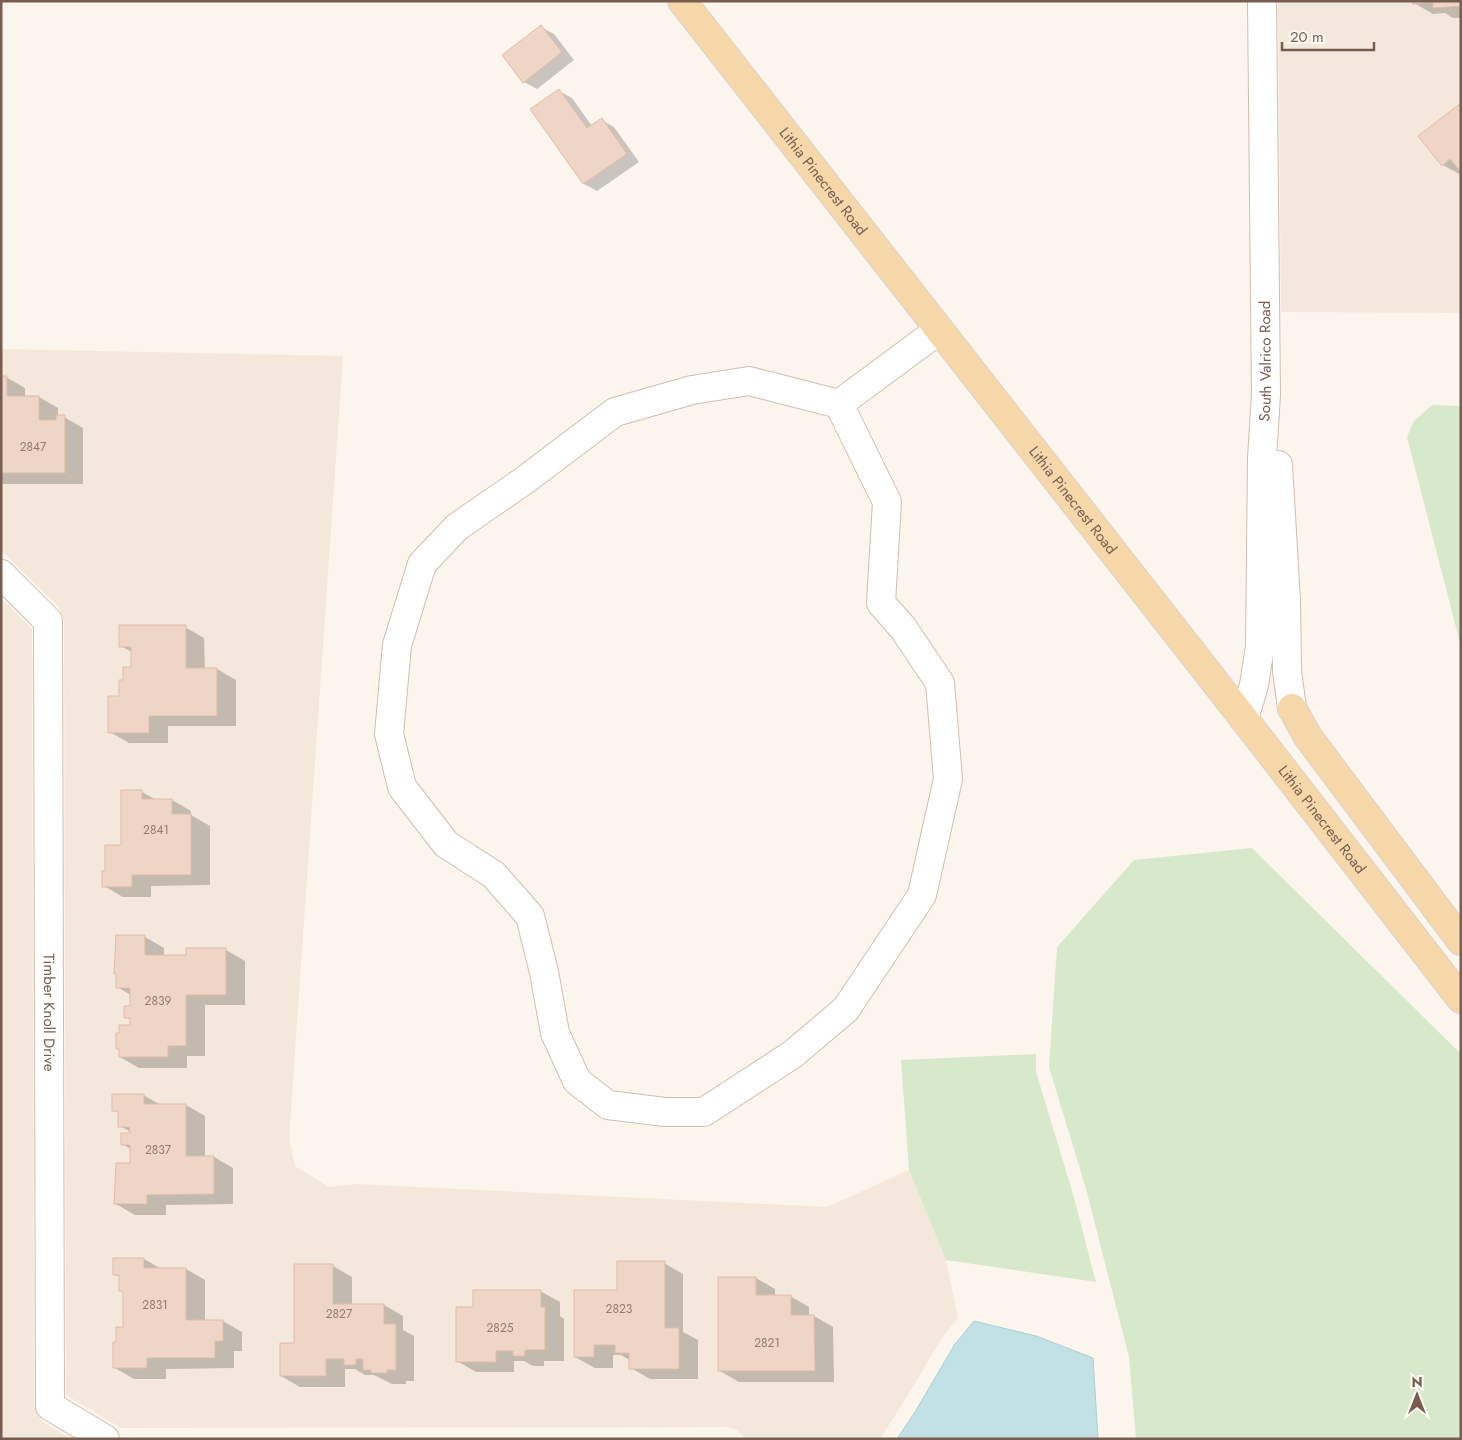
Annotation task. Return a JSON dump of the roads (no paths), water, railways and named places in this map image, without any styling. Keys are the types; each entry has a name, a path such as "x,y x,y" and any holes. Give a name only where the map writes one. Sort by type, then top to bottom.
{"main road":[{"name":"Lithia Pinecrest Road","path":"682,1 1244,718 1461,1000"},
{"path":"1292,708 1313,744 1461,941"}],"street":[{"name":"South Valrico Road","path":"1244,718 1254,685 1260,647 1262,458 1266,395 1262,1"},
{"path":"839,404 939,330"},
{"path":"749,381 839,404 886,502 881,603 903,628 940,682 948,779 922,895 846,1010 793,1054 704,1112 665,1112 608,1105 577,1081 555,1033 544,972 530,916 494,875 446,844 402,787 389,734 396,644 422,564 457,527 525,480 615,412 692,390 749,381"},
{"path":"1266,395 1276,452 1285,581 1287,671 1292,708"},
{"name":"Timber Knoll Drive","path":"1,574 48,621 50,1406 105,1439"}],"water":[{"path":"974,1321 1036,1336 1093,1358 1098,1439 897,1439 955,1344"}]}
